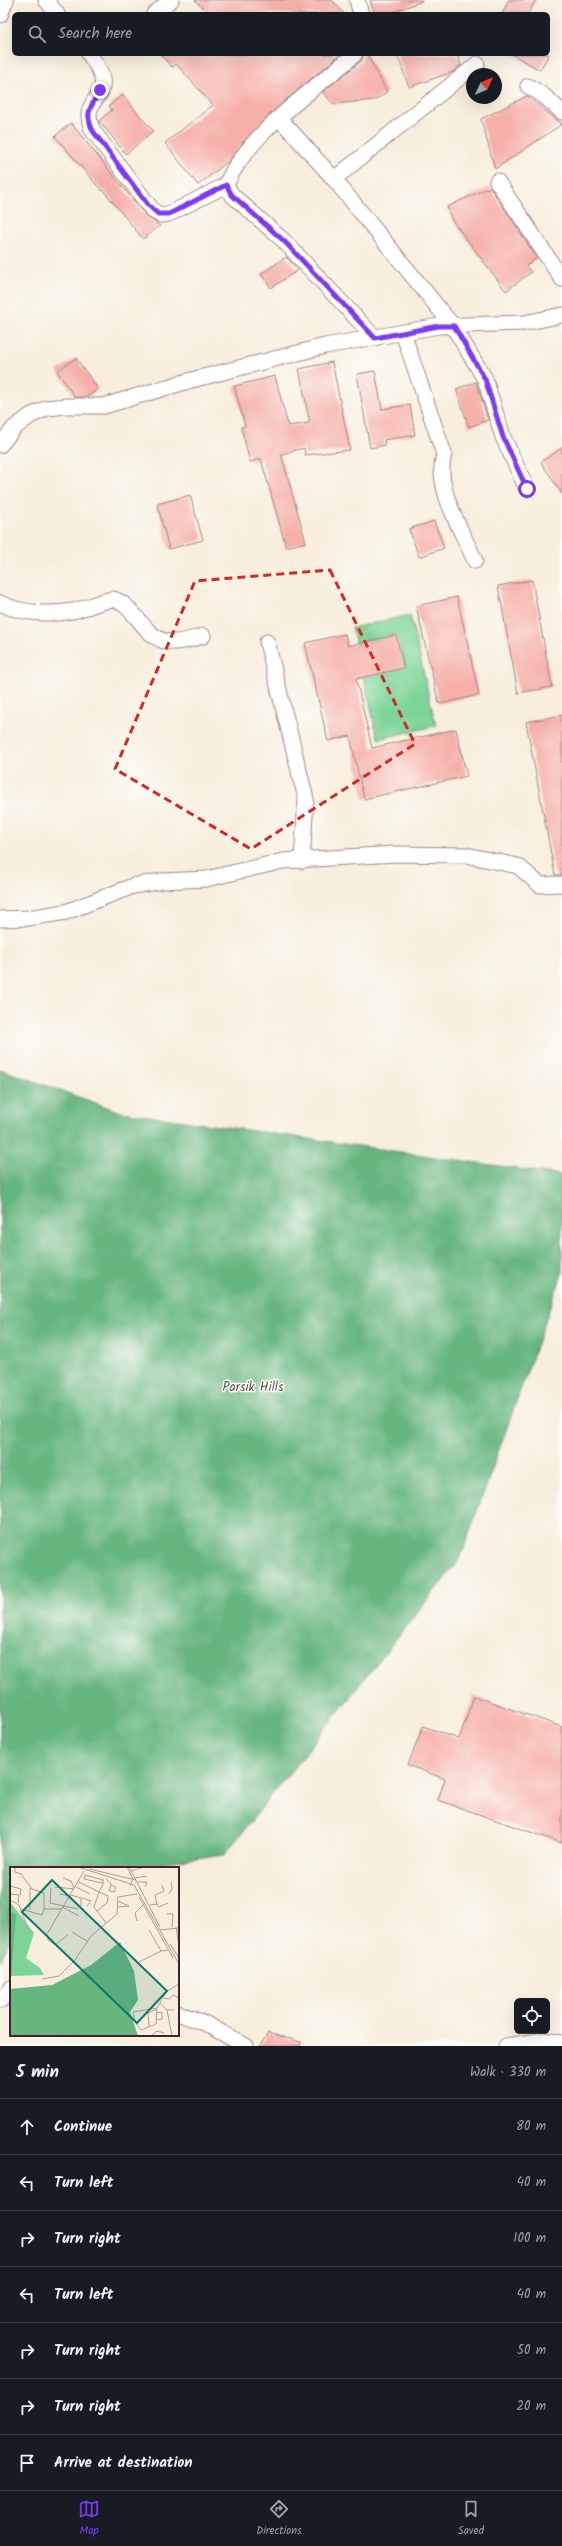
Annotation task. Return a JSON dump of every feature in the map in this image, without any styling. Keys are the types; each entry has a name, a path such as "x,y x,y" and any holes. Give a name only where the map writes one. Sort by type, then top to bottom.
{"street":[{"path":"0,15 6,0"},
{"path":"46,0 55,12"},
{"path":"156,12 171,0"},
{"path":"357,0 360,12"},
{"path":"94,56 103,80 100,90 89,111 88,119 93,131 153,211 161,215 169,214 226,185 233,169 247,149 353,56"},
{"path":"334,179 477,64"},
{"path":"528,86 543,94 562,112"},
{"path":"280,119 334,179 454,326 485,379 503,437 527,489"},
{"path":"497,181 562,279"},
{"path":"226,185 232,195 284,241 375,338"},
{"path":"0,445 14,428 30,416 47,408 66,406 104,406 256,363 325,346 454,326 525,323 562,315"},
{"path":"403,333 444,454 440,465 446,494 475,561"},
{"path":"0,603 7,607 45,612 79,609 113,599 128,607 143,627 153,636 165,641 175,642 202,636"},
{"path":"266,642 306,799 302,861"},
{"path":"0,919 28,918 66,912 134,886 162,881 206,879 283,861 395,854 466,855 518,866 540,885 562,884"},
{"path":"0,2001 10,1989"},
{"path":"179,2013 206,2024 246,2046"},
{"path":"506,2046 544,2040 562,2043"}],"highlighted area":[{"path":"330,570 415,744 251,849 115,769 195,581"}],"green space":[{"path":"410,615 436,726 378,739 352,628"},
{"name":"Parsik Hills","path":"0,1069 121,1112 562,1175 562,1274 460,1559 225,1854 131,1867 10,1867 10,1941 0,1961"}],"building":[{"path":"195,0 332,0 342,12 207,12"},
{"path":"370,0 422,0 393,12 374,12"},
{"path":"509,0 536,0 529,12 503,12"},
{"path":"162,56 339,56 277,107 243,142 230,160 198,185 165,143 213,105 176,64 172,67"},
{"path":"363,56 368,56 387,92 375,100 333,104 323,92 361,61"},
{"path":"398,56 458,56 461,65 453,72 409,87"},
{"path":"516,56 548,56 540,70"},
{"path":"122,95 153,131 126,154 99,121 112,110 109,106"},
{"path":"527,96 562,124 495,169 481,119"},
{"path":"71,123 146,216 160,226 143,239 103,190 102,191 55,136"},
{"path":"490,187 537,258 526,266 531,272 506,291 452,220 447,207"},
{"path":"286,257 298,270 271,288 261,274"},
{"path":"76,358 98,389 87,397 75,397 57,371"},
{"path":"332,362 350,450 305,455 304,448 281,454 306,542 286,547 261,459 250,462 241,427 245,426 234,386 275,376 288,426 310,423 299,369"},
{"path":"375,371 382,409 410,405 415,435 384,440 385,445 370,448 357,374"},
{"path":"476,382 488,420 469,427 456,389"},
{"path":"562,448 562,494 541,462"},
{"path":"190,495 203,540 169,549 157,504"},
{"path":"434,521 444,548 419,557 409,529"},
{"path":"532,580 552,687 518,693 498,586"},
{"path":"457,597 479,695 439,704 416,606"},
{"path":"345,634 348,646 396,635 404,668 356,679 372,748 456,729 467,776 364,799 350,736 328,741 305,643"},
{"path":"562,715 562,875 555,875 526,722"},
{"path":"474,1696 562,1727 562,1843 438,1800 445,1779 408,1765 423,1726 459,1739"},
{"path":"268,2033 301,2042 300,2046 260,2046"}],"route":[{"path":"100,90 89,111 88,119 93,131 153,211 161,215 169,214 226,185 232,195 284,241 375,338 439,326 454,326 485,379 503,437 527,489"}]}
